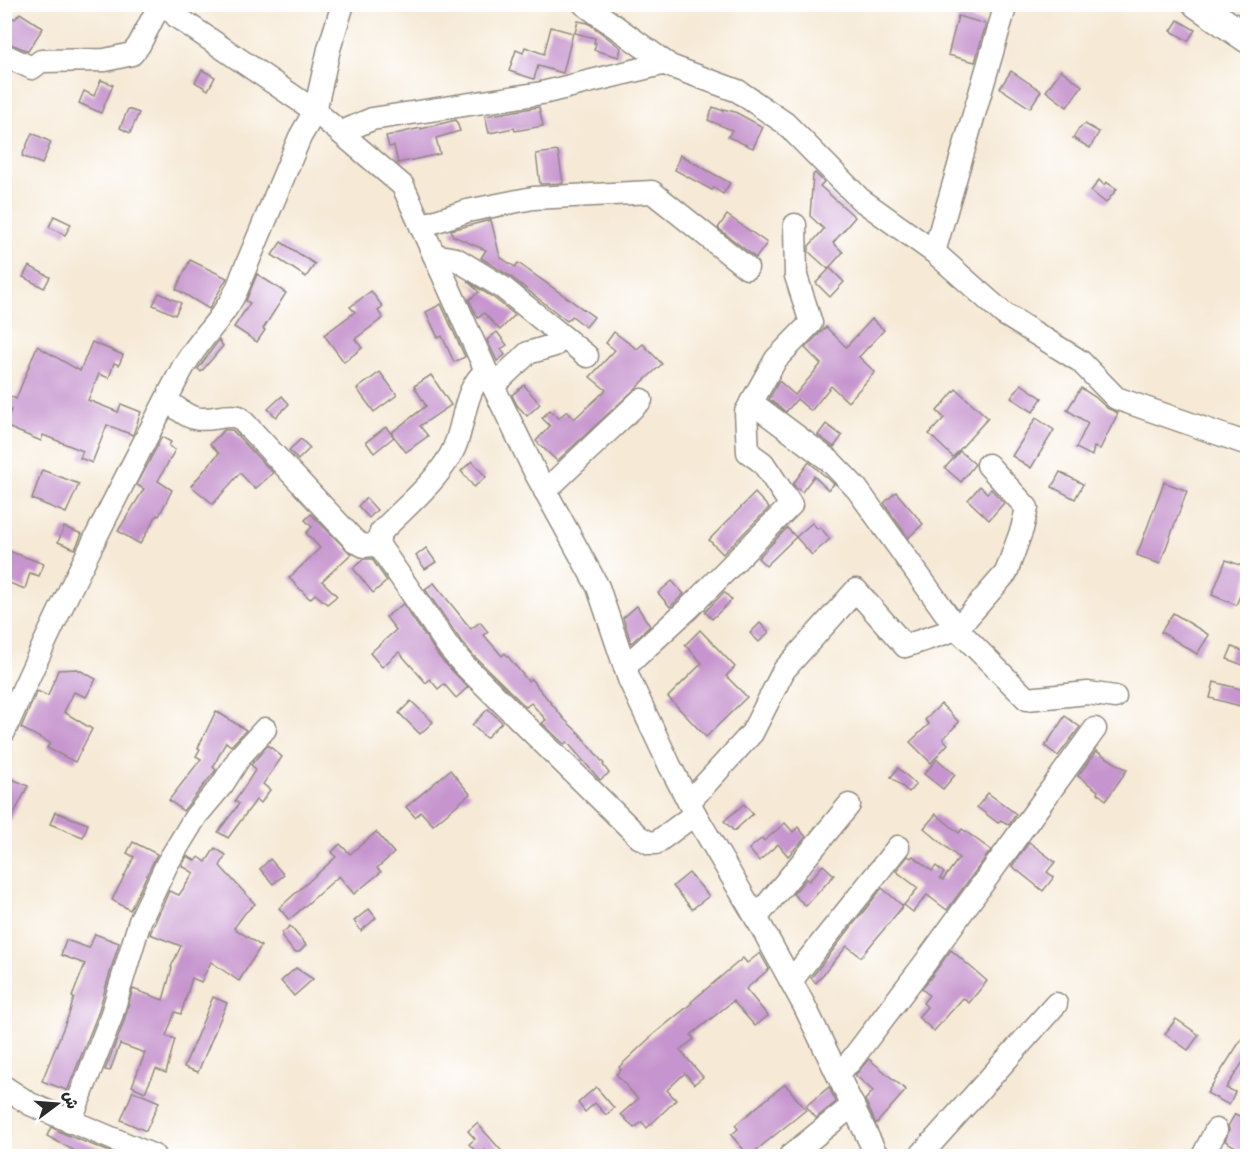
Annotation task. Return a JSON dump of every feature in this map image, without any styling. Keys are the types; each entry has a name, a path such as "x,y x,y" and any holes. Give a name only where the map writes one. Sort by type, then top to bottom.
{"main road":[{"path":"1197,4 1248,39"}],"street":[{"path":"4,55 32,68 41,61 105,60 132,54 160,4"},
{"path":"167,4 177,17 315,111 403,186 490,378 545,490 598,587 633,689 692,808 791,981 877,1156"},
{"path":"4,732 108,512 184,365 237,293 300,137 315,111 329,49 343,4"},
{"path":"584,4 670,66 738,91 785,123 860,199 934,252 1004,314 1080,361 1116,398 1248,444"},
{"path":"934,252 1006,4"},
{"path":"342,132 372,119 542,93 666,63"},
{"path":"421,226 467,211 533,198 652,192 747,268"},
{"path":"625,667 689,608 791,505 763,463 748,452 746,412 776,359 811,323 796,276 795,225"},
{"path":"434,255 456,259 502,287 587,356"},
{"path":"562,336 555,345 528,353 490,378 473,385 460,433 451,455 436,475 381,532 379,544 450,649 464,665 639,837 650,843 656,843 692,808 752,733 784,670 856,590 905,646 957,630 1006,573 1027,508 988,465"},
{"path":"166,400 192,418 239,417 355,541 364,546 379,544"},
{"path":"545,490 641,400"},
{"path":"751,402 830,461 857,489 957,630 1027,699 1088,693 1115,697"},
{"path":"70,1122 110,1020 141,921 167,864 196,816 222,785 241,755 265,729"},
{"path":"837,1072 850,1062 925,963 1095,729"},
{"path":"756,918 849,805"},
{"path":"791,981 898,847"},
{"path":"920,1156 1056,1004"},
{"path":"4,1087 30,1104 70,1122 120,1151 154,1156"},
{"path":"790,1156 852,1105"},
{"path":"1203,1156 1216,1130"}],"building":[{"path":"4,13 15,19 20,13 43,28 28,51 4,41"},
{"path":"958,16 986,24 975,62 948,55"},
{"path":"1178,20 1195,30 1188,41 1171,31"},
{"path":"578,21 588,23 621,48 619,57 594,50 595,38 575,33"},
{"path":"551,27 573,33 563,73 538,66 534,79 509,71 516,50 523,53 525,47 544,54"},
{"path":"202,70 215,77 208,90 195,82"},
{"path":"1061,70 1082,86 1067,107 1046,91"},
{"path":"1011,71 1041,91 1030,108 1000,88"},
{"path":"101,80 113,85 101,113 79,103 84,91 94,96"},
{"path":"539,107 543,126 489,133 485,116"},
{"path":"713,107 735,112 763,127 753,148 728,137 732,130 708,120"},
{"path":"128,109 139,113 130,133 120,128"},
{"path":"456,120 460,131 436,138 440,154 398,163 394,146 389,147 386,136"},
{"path":"1085,124 1099,132 1090,148 1073,138 1079,128"},
{"path":"32,133 51,142 42,164 22,156"},
{"path":"558,151 563,183 540,184 536,154"},
{"path":"680,155 730,183 723,194 675,170"},
{"path":"815,173 824,182 820,186 855,217 833,243 843,252 828,269 809,252 809,246 824,229 810,216"},
{"path":"1099,180 1104,185 1106,182 1117,189 1106,203 1091,191"},
{"path":"727,215 767,243 756,258 718,228"},
{"path":"54,216 71,224 65,235 49,227"},
{"path":"491,220 500,257 515,267 518,263 594,317 586,327 572,316 567,321 510,276 481,258 486,250 453,236 451,230"},
{"path":"281,242 315,264 306,277 272,255"},
{"path":"190,260 227,278 209,309 176,289"},
{"path":"29,266 50,277 44,288 23,277"},
{"path":"830,268 844,282 830,297 816,283"},
{"path":"257,274 286,293 257,342 234,327 250,303 246,301"},
{"path":"467,281 515,315 500,330 484,313 478,318 469,300 479,292"},
{"path":"371,291 383,307 378,311 383,318 355,339 362,348 344,362 324,335 355,312 350,307"},
{"path":"159,293 181,303 175,315 153,305"},
{"path":"441,304 465,357 454,362 442,336 438,338 426,312"},
{"path":"872,319 884,330 859,357 875,372 848,402 831,386 811,411 797,399 786,412 769,399 779,381 795,395 821,364 805,348 826,327 846,347"},
{"path":"497,332 507,345 501,349 505,355 497,361 487,340"},
{"path":"614,332 637,349 643,344 662,364 557,461 536,441 550,426 542,418 550,410 559,418 567,411 574,419 606,390 590,377 615,350 606,343"},
{"path":"219,340 223,346 201,372 198,369"},
{"path":"92,342 123,355 119,365 114,363 109,378 99,374 88,400 118,412 121,404 141,412 133,435 107,425 92,463 80,458 83,451 43,435 41,441 5,426 11,410 4,407 4,393 16,399 37,346 80,371"},
{"path":"380,372 397,395 374,412 357,389"},
{"path":"431,375 451,405 420,426 428,436 406,452 391,433 426,406 414,386"},
{"path":"1021,384 1042,398 1033,412 1011,398"},
{"path":"524,385 540,404 527,416 512,395"},
{"path":"1081,388 1107,408 1118,413 1100,449 1094,447 1092,456 1076,448 1088,423 1067,410"},
{"path":"956,389 988,418 953,457 929,434 944,418 937,411"},
{"path":"282,396 289,404 276,417 268,409"},
{"path":"1036,418 1054,430 1031,468 1012,456"},
{"path":"826,424 842,436 834,447 818,435"},
{"path":"386,427 394,437 374,453 366,442"},
{"path":"224,430 232,430 273,473 255,489 240,473 213,504 191,486 219,453 210,444"},
{"path":"162,437 171,442 169,446 175,450 158,481 172,490 159,516 157,515 140,544 118,531 144,489 137,485"},
{"path":"301,439 310,448 298,460 289,450"},
{"path":"960,451 975,464 961,482 945,468"},
{"path":"472,461 486,477 474,487 461,471"},
{"path":"809,462 834,484 828,490 814,476 802,492 795,487 793,484"},
{"path":"42,470 79,484 66,513 32,499"},
{"path":"1060,472 1083,484 1075,499 1052,487"},
{"path":"1164,482 1187,491 1160,564 1137,555"},
{"path":"980,486 987,493 991,489 1004,503 989,520 968,500"},
{"path":"896,492 923,524 908,538 884,503"},
{"path":"755,493 769,508 723,554 709,540"},
{"path":"366,498 377,510 369,518 358,506"},
{"path":"311,514 351,554 322,581 337,596 327,604 315,594 310,599 289,578 320,548 306,533 312,527 305,520"},
{"path":"812,523 818,529 820,527 830,539 812,555 796,537"},
{"path":"64,527 82,534 75,549 58,542"},
{"path":"787,528 796,537 766,566 758,558"},
{"path":"426,548 436,562 425,569 416,556"},
{"path":"9,551 44,564 39,576 30,573 25,589 4,581 4,561"},
{"path":"364,559 372,559 387,581 373,593 353,568"},
{"path":"1226,560 1248,568 1248,577 1236,605 1212,595"},
{"path":"672,581 684,594 670,607 658,593"},
{"path":"434,583 471,629 480,622 488,632 484,635 502,656 505,653 528,681 531,679 565,720 579,733 609,773 600,780 567,742 564,744 542,723 546,720 531,703 526,707 474,656 425,589"},
{"path":"724,592 732,600 712,619 705,612"},
{"path":"403,604 440,658 468,687 456,698 444,684 438,689 430,679 426,683 399,652 382,667 370,653 396,630 386,617"},
{"path":"637,606 650,626 631,643 623,618"},
{"path":"1173,613 1209,635 1197,654 1161,632"},
{"path":"760,623 769,632 759,642 750,633"},
{"path":"700,630 735,667 726,676 747,697 706,737 668,697 702,663 685,645"},
{"path":"1232,647 1248,653 1248,667 1227,659"},
{"path":"77,669 96,679 86,697 74,692 64,712 92,729 75,762 47,748 50,743 21,728 37,691 48,696 58,670"},
{"path":"1214,682 1248,691 1248,708 1210,698"},
{"path":"411,701 433,722 420,734 399,713"},
{"path":"941,704 959,722 943,739 948,744 931,763 910,742 929,724 925,720"},
{"path":"488,709 502,722 486,738 472,725"},
{"path":"216,711 246,730 231,746 226,742 213,767 216,770 183,811 169,800 201,759 196,756 200,749 198,748"},
{"path":"1065,716 1080,727 1058,756 1045,746"},
{"path":"268,745 282,757 263,784 270,790 261,803 256,800 228,838 218,832 239,804 235,801 256,769 251,765"},
{"path":"1096,751 1127,770 1106,800 1078,776"},
{"path":"937,759 955,775 943,789 924,774"},
{"path":"898,768 916,784 909,792 891,777"},
{"path":"450,770 470,794 433,825 421,812 415,817 406,807"},
{"path":"4,775 28,786 4,833"},
{"path":"988,793 1016,814 1009,825 1001,820 998,823 977,807"},
{"path":"744,804 753,814 734,831 724,821"},
{"path":"55,812 88,824 83,837 50,824"},
{"path":"936,814 959,833 962,829 991,850 947,910 927,895 913,912 904,905 918,888 896,871 908,856 911,858 913,856 932,871 936,866 944,873 940,878 943,880 959,858 924,828"},
{"path":"785,823 793,832 798,827 806,837 788,856 778,844 759,861 749,849 762,838 764,841"},
{"path":"376,832 394,853 377,868 381,872 354,894 339,876 289,920 279,908 336,857 332,852 340,844 350,854"},
{"path":"133,842 157,854 130,910 112,900 134,857 127,853"},
{"path":"1029,842 1055,862 1047,872 1054,877 1043,891 1012,866"},
{"path":"215,848 226,855 220,866 255,904 234,928 261,946 239,981 211,962 201,982 192,978 181,1014 175,1012 166,1036 175,1039 166,1073 156,1069 145,1092 132,1086 145,1053 120,1044 110,1071 105,1070 123,1024 133,989 163,1000 171,967 181,946 150,934 169,891 179,895 194,873 182,866 187,856 196,861 199,857 206,862"},
{"path":"270,859 284,875 273,884 260,869"},
{"path":"823,865 834,875 806,906 793,894"},
{"path":"689,873 709,896 692,909 673,886"},
{"path":"882,888 903,906 861,957 847,946 816,983 811,978"},
{"path":"369,909 376,918 361,931 354,921"},
{"path":"290,926 306,945 299,952 294,952 282,937 282,933"},
{"path":"95,934 119,943 97,1016 65,1094 66,1090 42,1081 69,1014 74,998 72,997 85,964 61,955 66,940 89,948"},
{"path":"951,950 987,981 969,1003 963,998 934,1031 918,1017 927,1007 923,1003 929,995 922,989"},
{"path":"760,953 769,969 746,989 768,1016 755,1026 733,1001 691,1035 694,1039 680,1050 703,1077 694,1084 685,1073 667,1090 676,1100 647,1128 642,1122 634,1128 621,1114 638,1099 616,1074 621,1070 619,1067 743,958 747,963"},
{"path":"296,968 313,979 294,996 281,981"},
{"path":"213,997 227,1003 198,1072 184,1067"},
{"path":"1176,1019 1199,1035 1188,1050 1165,1034"},
{"path":"1248,1029 1248,1064 1243,1062 1226,1088 1235,1092 1229,1105 1207,1093"},
{"path":"869,1059 906,1090 876,1124 865,1100 873,1091 855,1075"},
{"path":"785,1084 806,1110 749,1156 731,1135 738,1129 735,1125"},
{"path":"596,1087 614,1108 606,1115 595,1103 585,1112 578,1103"},
{"path":"829,1087 836,1102 816,1118 806,1106"},
{"path":"133,1091 159,1102 146,1131 121,1120"},
{"path":"1235,1114 1248,1120 1248,1154 1225,1141 1228,1126"},
{"path":"477,1123 506,1156 490,1156 485,1150 479,1155 469,1144 475,1139 468,1131"},
{"path":"51,1127 120,1156 84,1156 47,1136"}]}
